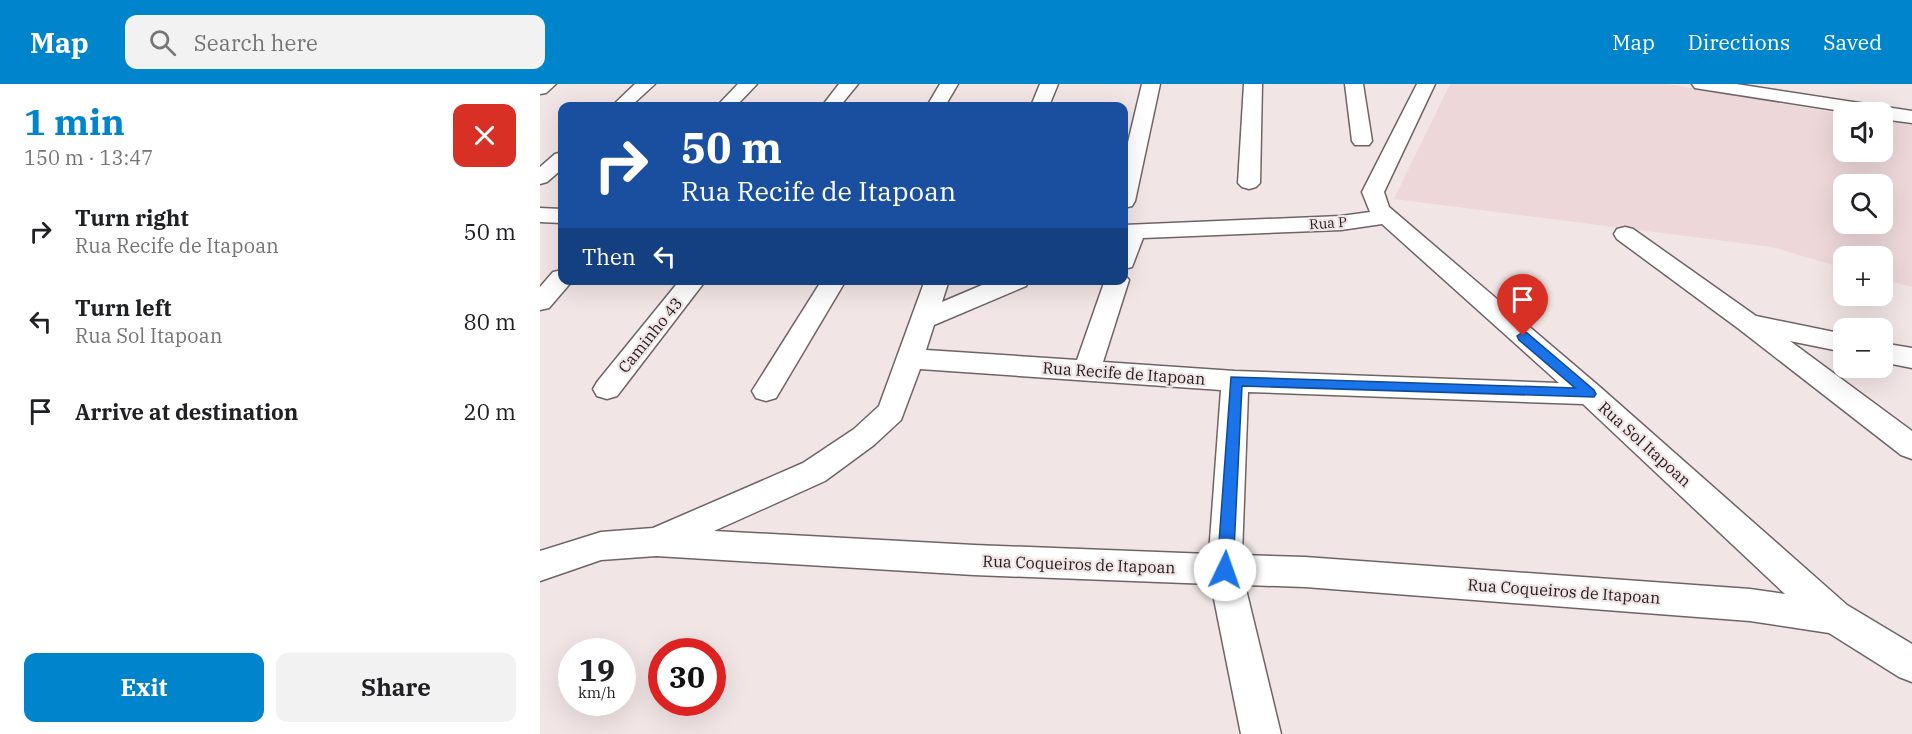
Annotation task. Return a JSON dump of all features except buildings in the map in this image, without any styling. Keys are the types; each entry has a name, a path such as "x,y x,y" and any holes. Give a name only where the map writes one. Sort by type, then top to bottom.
{"street":[{"path":"540,90 547,84"},
{"path":"626,102 646,84"},
{"path":"730,102 748,84"},
{"path":"834,102 849,84"},
{"path":"938,102 949,84"},
{"path":"1042,102 1049,84"},
{"path":"1128,184 1151,84"},
{"path":"1249,183 1253,84"},
{"path":"1354,84 1362,141"},
{"path":"1384,217 1373,192 1426,84"},
{"path":"1701,84 1833,105"},
{"path":"1893,114 1912,117"},
{"path":"540,178 558,162"},
{"path":"540,215 558,216"},
{"name":"Rua P","path":"1128,234 1341,223 1384,217"},
{"name":"Rua Sol Itapoan","path":"1384,217 1590,394 1835,617 1912,664"},
{"path":"1625,234 1748,323 1912,447"},
{"path":"540,302 558,282"},
{"name":"Caminho 43","path":"607,389 690,285"},
{"path":"766,391 831,285"},
{"path":"656,542 814,472 864,437 891,412 935,285"},
{"path":"924,319 1005,285"},
{"path":"1087,370 1115,285"},
{"path":"1748,323 1833,342"},
{"path":"1893,354 1912,358"},
{"name":"Rua Recife de Itapoan","path":"910,359 1235,381 1590,394"},
{"path":"1235,381 1225,570 1261,734"},
{"name":"Rua Coqueiros de Itapoan","path":"540,566 601,546 656,542 1305,572 1738,604 1835,617"}],"shaded area":[{"path":"1450,84 1667,84 1833,112 1833,162 1893,162 1893,122 1912,125 1912,287 1893,282 1893,246 1833,246 1833,265 1772,247 1394,199"}],"route":[{"path":"1225,570 1235,381 1590,394 1523,336"}]}
